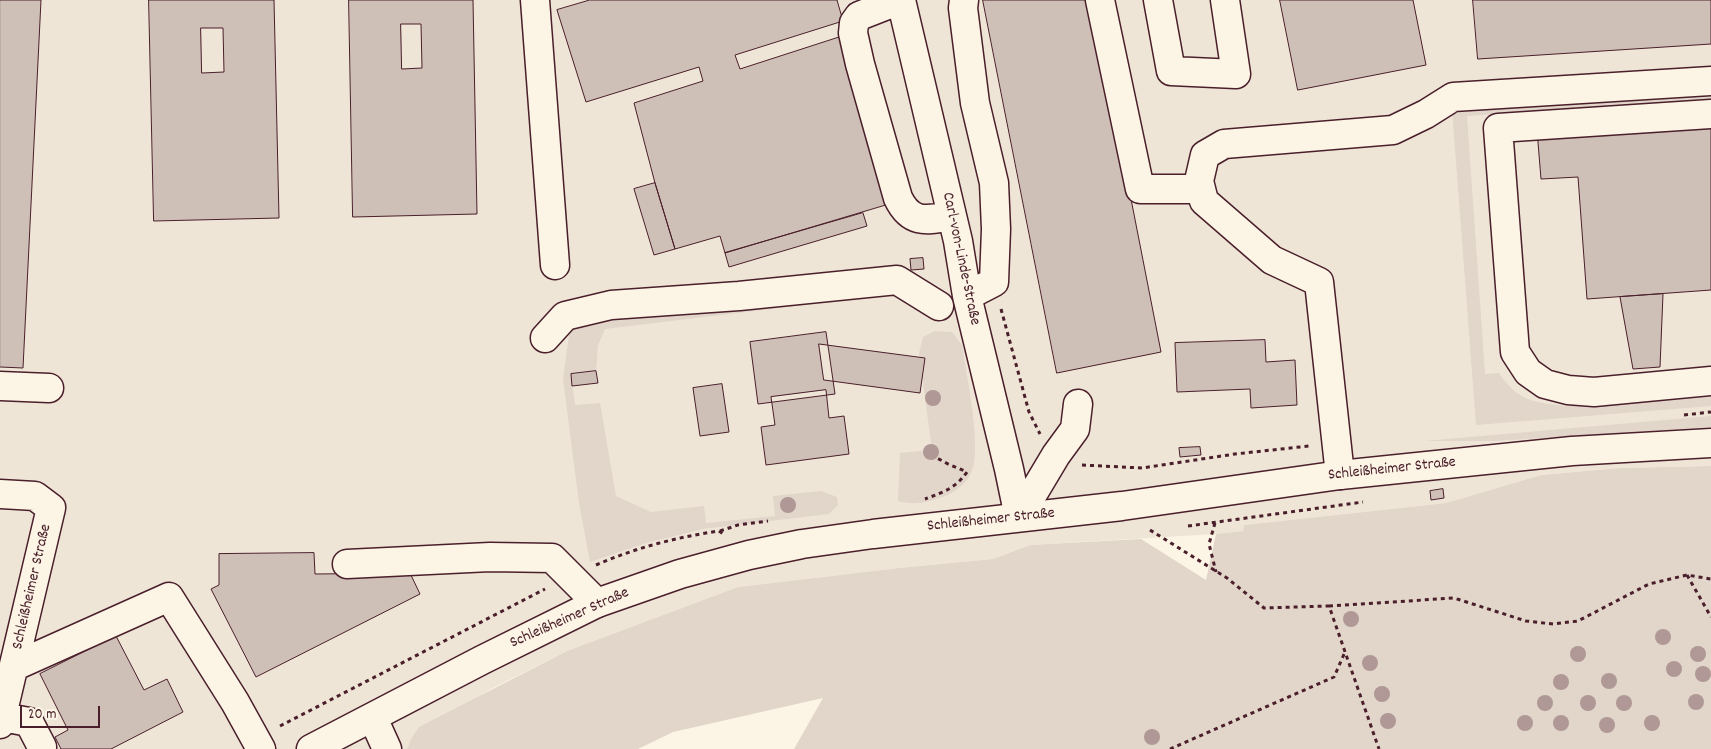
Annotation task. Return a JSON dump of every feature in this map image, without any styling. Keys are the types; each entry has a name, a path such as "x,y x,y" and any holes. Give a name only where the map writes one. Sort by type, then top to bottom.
{"main road":[{"path":"535,0 555,265"},
{"path":"900,0 859,16 854,23 853,33 860,64 898,198 904,210 918,219 930,220 952,216"},
{"name":"Carl-von-Linde-Straße","path":"900,0 952,216 967,296 1009,469 1018,517"},
{"path":"964,0 963,8 975,103 994,183 996,229 994,282 967,296"},
{"path":"1100,0 1140,189 1201,189"},
{"path":"1158,0 1171,71 1236,74 1225,0"},
{"path":"1340,475 1319,282 1272,260 1204,201 1199,181 1205,155 1224,144 1393,130 1426,114 1453,97 1711,81"},
{"path":"1711,114 1498,128 1515,352 1528,372 1545,384 1568,390 1594,392 1711,381"},
{"path":"545,338 565,316 611,305 739,296 897,280 939,306"},
{"path":"0,386 49,388"},
{"path":"1018,517 1056,455 1075,429 1078,404"},
{"name":"Schleißheimer Straße","path":"311,749 482,660 597,603 680,574 802,544 1146,502 1340,475 1572,452 1711,443"},
{"name":"Schleißheimer Straße","path":"0,494 35,496 51,508 1,720"},
{"path":"346,564 490,557 552,558 597,603"},
{"path":"15,666 169,597 261,749"},
{"path":"373,718 387,749"},
{"path":"1,720 30,722 42,747"}],"path":[{"path":"994,282 1019,382 1029,412 1045,444 1056,455 1071,465 1142,468 1235,454 1337,444"},
{"path":"1682,415 1711,412"},
{"path":"924,451 967,472"},
{"path":"1142,468 1150,531"},
{"path":"1187,527 1370,501"},
{"path":"1215,523 1210,544 1216,572"},
{"path":"1150,531 1160,530"},
{"path":"1150,531 1227,578 1264,608 1454,598 1526,620 1554,624 1578,621 1649,584 1687,575 1711,579"},
{"path":"1687,575 1711,617"},
{"path":"1330,606 1378,749"},
{"path":"1170,749 1334,677 1345,651"}],"shaded area":[{"path":"0,0 1711,0 1711,466 1620,468 1541,475 1446,503 1244,525 1243,531 1216,534 1030,545 993,559 738,587 567,651 491,689 411,739 407,749 0,749"},
{"path":"1711,91 1711,100 1467,116 1485,374 1499,373 1513,390 1528,399 1545,404 1566,406 1711,394 1711,406 1476,425 1452,109"},
{"path":"852,292 853,299 605,329 598,345 596,371 571,374 575,405 600,403 616,496 651,512 704,506 706,523 775,516 773,496 821,491 837,497 838,505 829,514 703,529 646,543 590,562 579,503 563,379 570,328 606,313"},
{"path":"935,331 952,332 962,345 974,429 974,462 969,477 962,485 944,497 914,503 898,501 900,453 932,450 919,353 923,337"},
{"path":"1711,416 1711,427 1496,441 1424,441"},
{"path":"1711,466 1711,749 794,749 823,698 673,732 638,749 407,749 419,727 567,651 738,587 993,559 1030,545 1141,539 1206,580 1216,534 1243,531 1244,525 1446,503 1541,475 1620,468"}],"building":[{"path":"0,0 41,0 23,368 0,367"},
{"path":"149,0 274,0 279,218 154,221","holes":["201,28 223,28 224,72 202,73"]},
{"path":"349,0 473,0 477,214 353,217","holes":["401,24 421,24 422,68 402,69"]},
{"path":"590,0 837,0 843,21 735,55 740,69 839,37 889,204 725,253 720,236 675,249 634,103 703,81 699,67 586,102 557,10"},
{"path":"983,0 1092,0 1161,352 1057,373"},
{"path":"1280,0 1413,0 1426,65 1298,90"},
{"path":"1473,0 1711,0 1711,44 1478,59"},
{"path":"1711,118 1711,290 1587,299 1578,177 1541,179 1537,130"},
{"path":"655,183 675,249 654,255 634,189"},
{"path":"863,213 867,226 729,267 725,253"},
{"path":"923,258 924,269 911,270 910,259"},
{"path":"1663,294 1660,367 1633,369 1620,297"},
{"path":"826,332 835,394 758,404 750,342"},
{"path":"1265,340 1266,362 1295,360 1297,405 1251,408 1250,389 1177,392 1175,343"},
{"path":"819,344 925,358 920,393 824,380"},
{"path":"596,371 598,383 572,386 571,374"},
{"path":"722,384 729,432 700,436 693,388"},
{"path":"826,390 829,418 844,416 849,454 766,465 761,427 775,425 771,397"},
{"path":"1200,447 1201,455 1180,457 1179,448"},
{"path":"1443,489 1444,498 1431,500 1430,491"},
{"path":"314,553 315,574 410,573 420,594 256,677 211,589 219,585 219,554"},
{"path":"116,636 144,690 167,679 183,712 111,749 61,749 55,737 68,730 40,674"}]}
